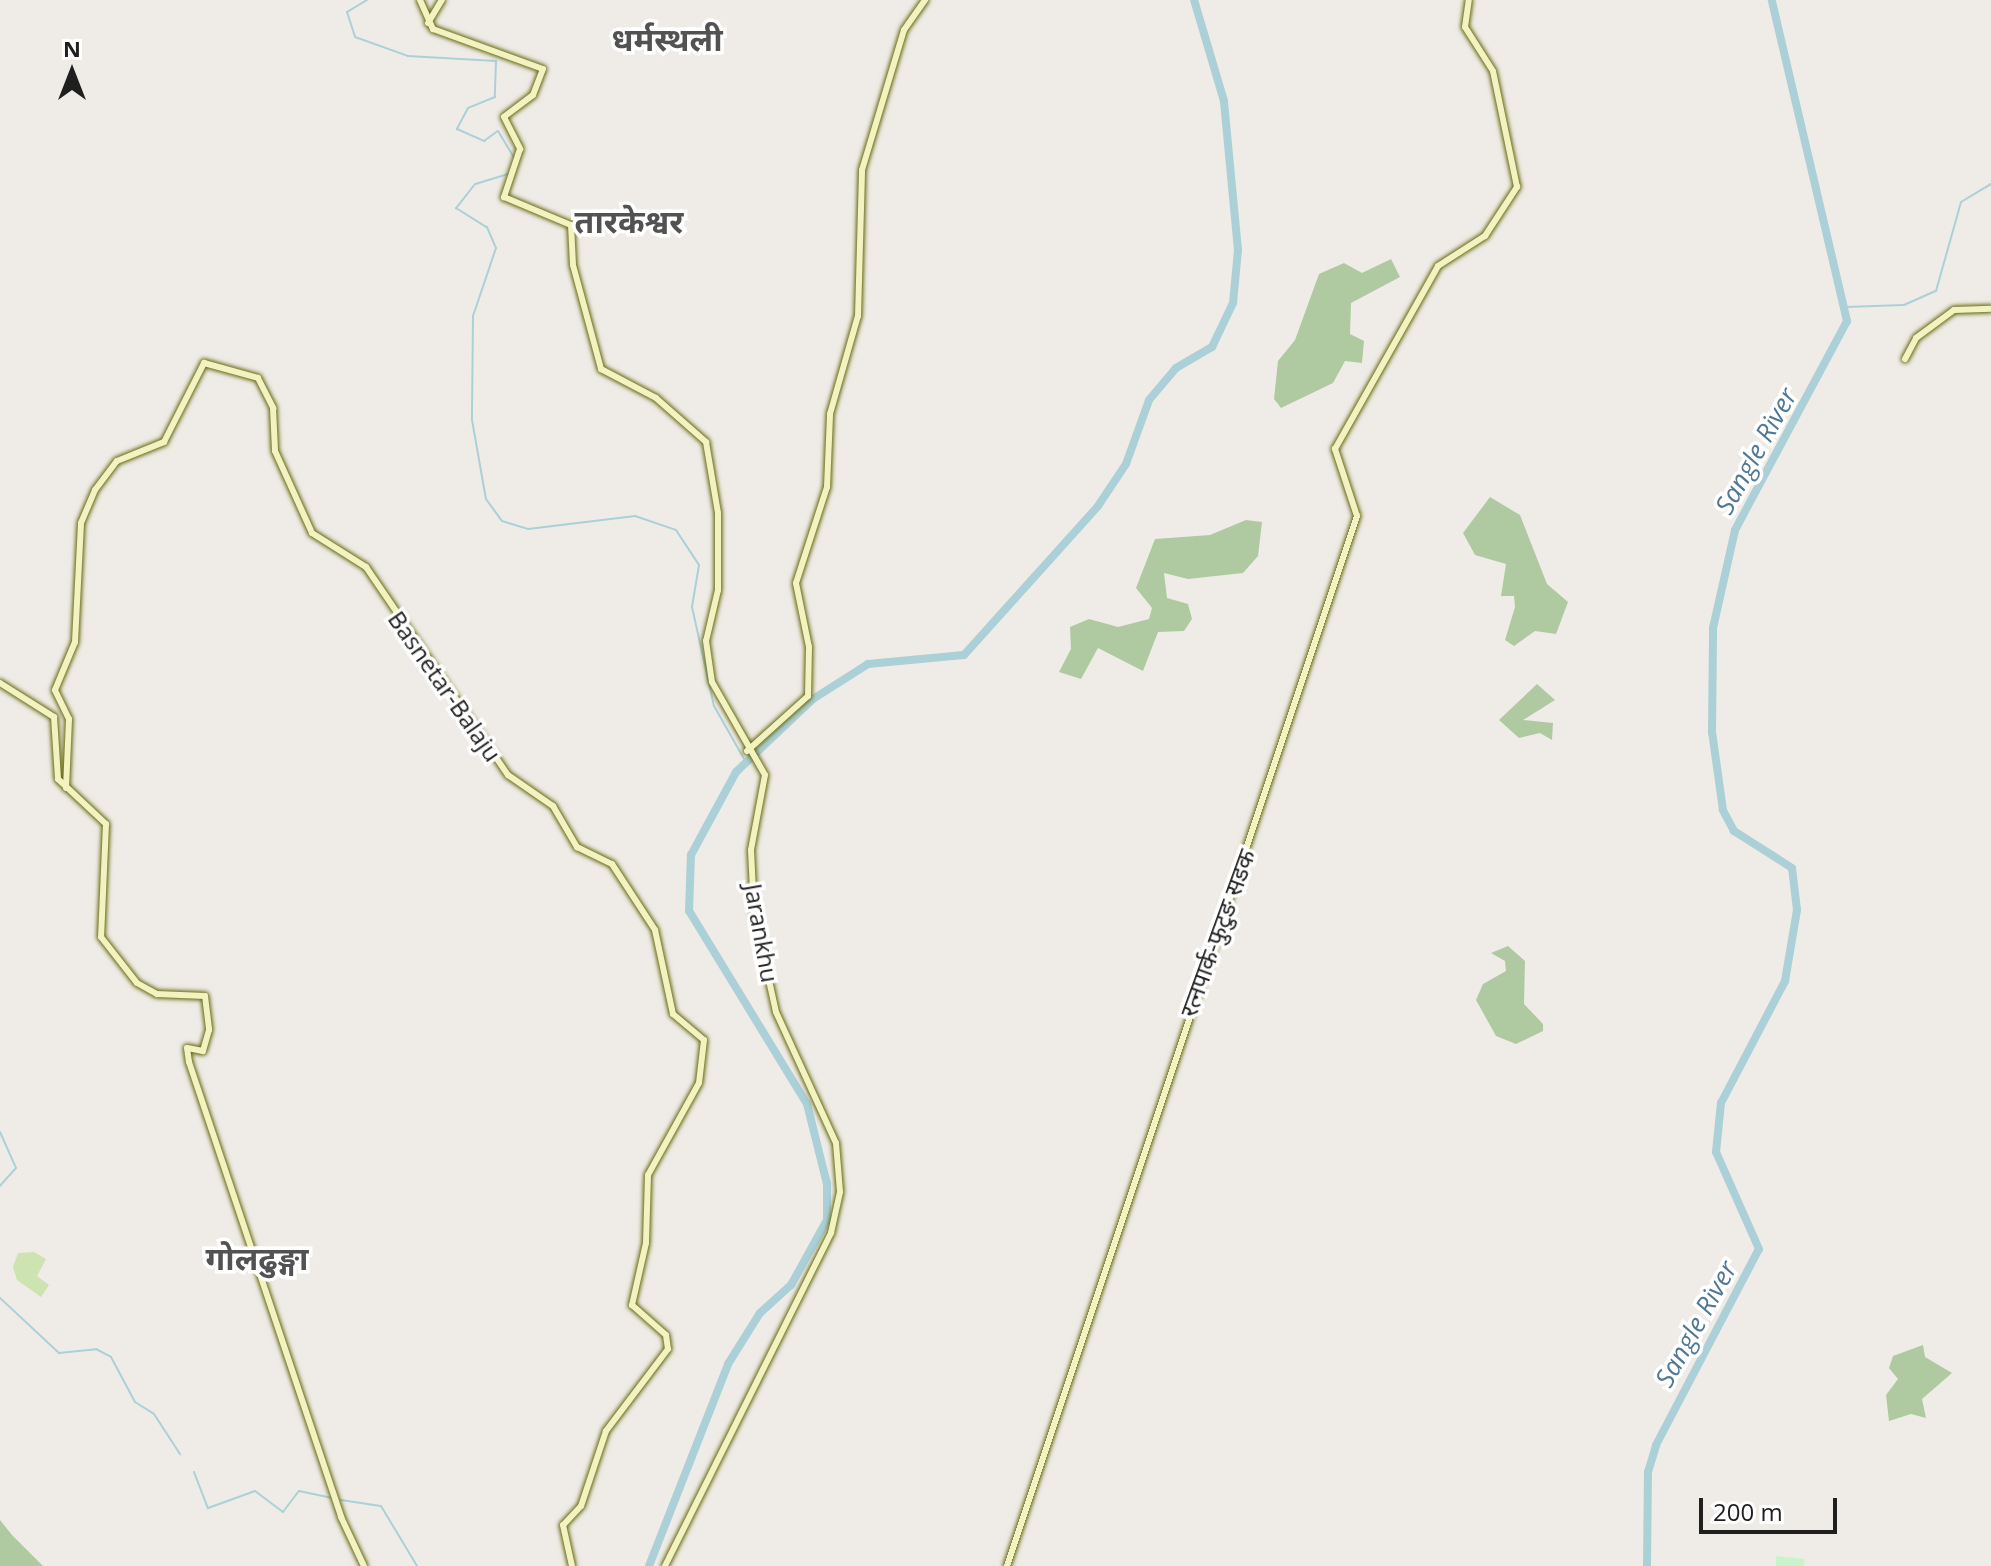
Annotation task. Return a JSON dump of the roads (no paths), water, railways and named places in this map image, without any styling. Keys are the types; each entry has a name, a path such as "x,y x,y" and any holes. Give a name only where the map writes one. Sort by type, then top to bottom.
{"street":[{"path":"420,0 428,23 543,69 533,95 504,117 520,149 504,197 571,225 573,265 601,369 656,398 706,442 719,570 706,641 712,682 747,751 808,696 809,647 796,583 827,487 830,414 858,316 862,170 904,30 925,0"},
{"path":"428,23 442,0"},
{"name":"रत्नपार्क-फुटुङ सडक","path":"1007,1566 1357,516 1333,454 1409,313 1438,266 1497,224 1517,187 1493,71 1465,27 1469,0"},
{"path":"1905,359 1916,338 1954,310 1991,309"},
{"name":"Basnetar-Balaju","path":"66,788 69,719 55,690 75,642 81,523 117,461 157,449 186,401 204,363 264,385 275,451 312,533 366,567 508,775 553,806 577,847 612,864 655,930 673,1014 704,1040 699,1083 656,1153 643,1214 646,1243 632,1305 666,1335 668,1349 606,1431 581,1506 563,1525 572,1566"},
{"path":"0,683 54,717 58,779 106,824 101,937 137,983 157,994 205,996 209,1030 203,1051 187,1048 189,1062 341,1517 364,1566"},
{"name":"Jarankhu","path":"665,1566 836,1214 836,1143 776,1012 754,912 751,850 765,775 747,751"}],"waterway":[{"path":"367,0 347,12 355,37 408,56 496,61 495,97 468,108 457,129 484,141 498,131 514,158"},
{"path":"649,1566 728,1364 760,1313 791,1285 827,1220 827,1184 807,1104 689,911 691,855 736,772 813,699 868,664 964,655 1098,506 1126,464 1149,400 1176,368 1212,347 1233,303 1238,250 1224,101 1194,0"},
{"name":"Sangle River","path":"1647,1566 1648,1472 1656,1445 1759,1249 1716,1152 1721,1103 1785,981 1797,910 1792,868 1734,831 1723,810 1712,732 1713,628 1735,530 1847,321 1772,0"},
{"path":"508,174 475,184 456,208 487,227 496,248 473,316 472,420 486,499 502,521 528,529 635,516 676,530 699,565 692,607 714,706 747,764"},
{"path":"1845,307 1904,305 1936,291 1961,202 1991,184"},
{"path":"0,1132 16,1168 0,1186"},
{"path":"0,1298 59,1353 96,1349 111,1357 135,1402 154,1414 180,1454"},
{"path":"194,1472 208,1508 255,1491 283,1512 299,1491 332,1498"},
{"path":"341,1500 381,1506 417,1566"}],"district":[{"name":"धर्मस्थली","path":"667,39"},
{"name":"तारकेश्वर","path":"629,221"},
{"name":"गोलढुङ्गा","path":"257,1258"}]}
